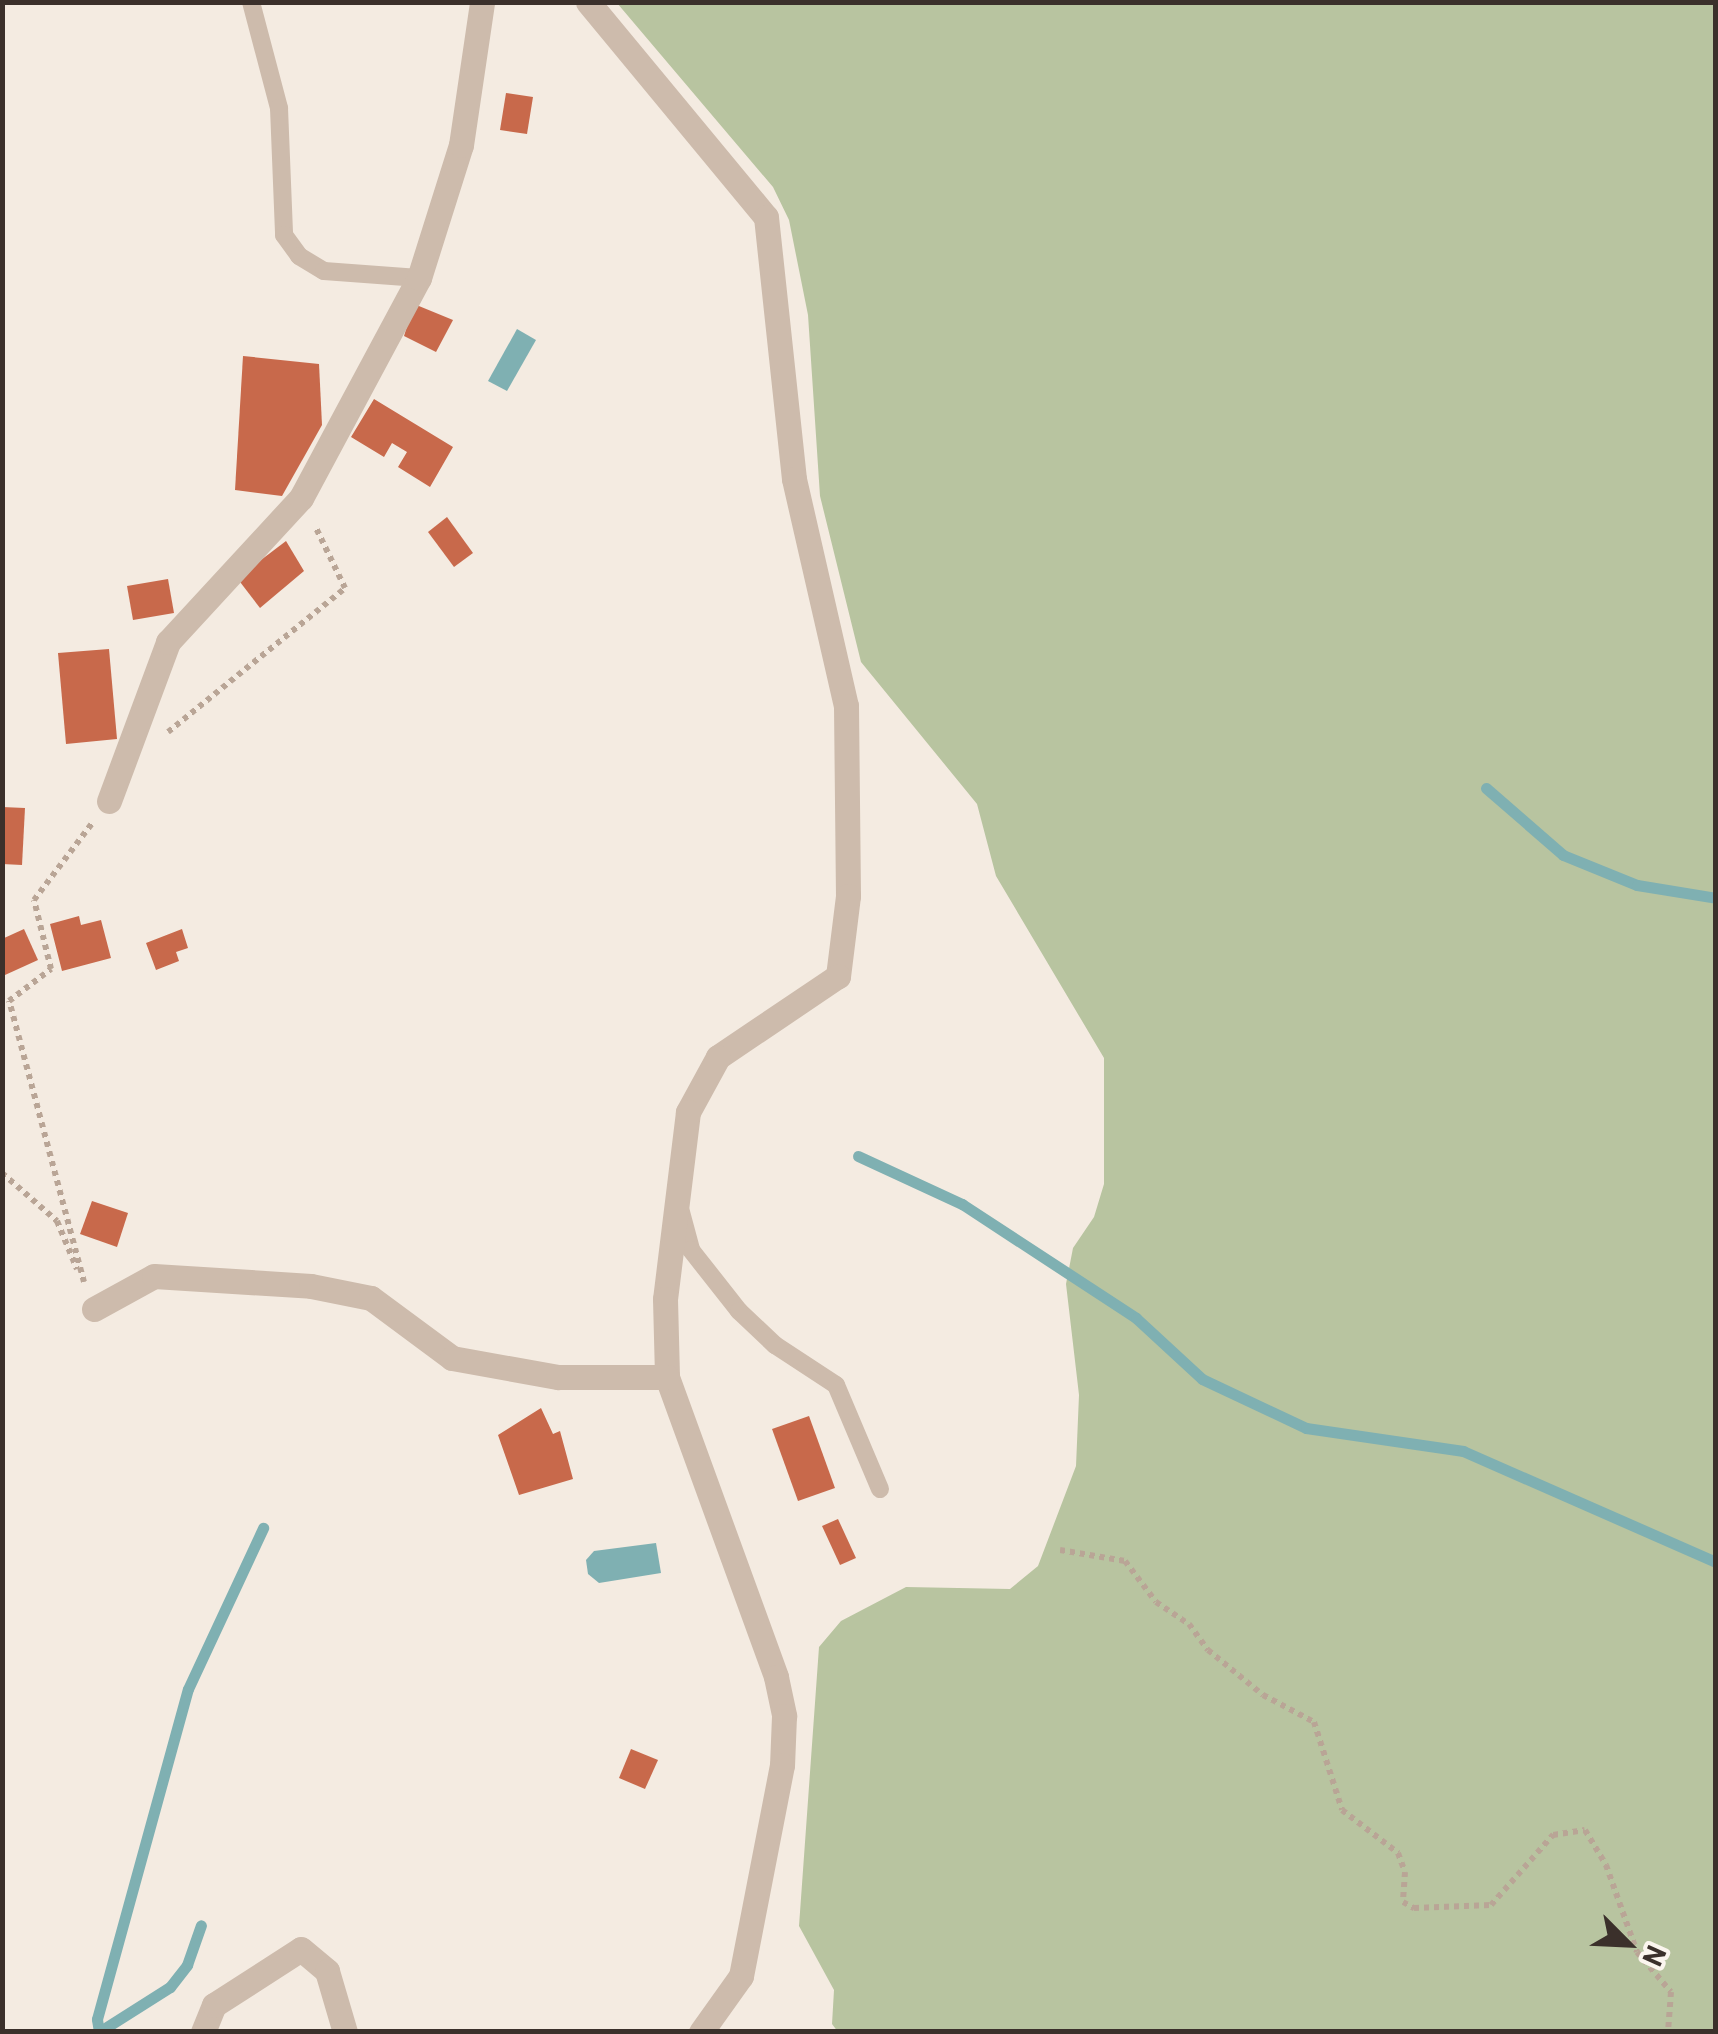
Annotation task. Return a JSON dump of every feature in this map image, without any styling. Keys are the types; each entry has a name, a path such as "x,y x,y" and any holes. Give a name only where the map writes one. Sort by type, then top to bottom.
{"street":[{"path":"109,801 168,642 300,498 419,278 461,145 482,2"},
{"path":"588,2 766,217 794,479 846,706 848,896 838,976 718,1058 688,1112 680,1207 665,1299 667,1377 776,1677 784,1716 782,1765 741,1976 701,2032"},
{"path":"90,1300 154,1276 311,1286 372,1298 452,1358 558,1377 667,1377"},
{"path":"203,2032 214,2005 301,1948 327,1971 345,2032"}],"lane":[{"path":"251,2 278,108 284,234 298,256 324,271 419,278"},
{"path":"680,1207 691,1250 740,1312 775,1345 836,1385 880,1489"}],"path":[{"path":"154,747 345,588 300,498"},
{"path":"90,1300 9,1002 51,970 34,900 109,801"},
{"path":"2,1174 56,1221 90,1300"},
{"path":"1060,1550 1125,1561 1156,1602 1188,1624 1208,1650 1263,1695 1314,1722 1342,1810 1398,1854 1406,1872 1403,1902 1414,1908 1491,1905 1542,1844 1568,1830 1584,1830 1606,1865 1637,1952 1671,1992 1668,2032"}],"green space":[{"path":"617,3 1715,3 1715,2031 838,2032 832,2024 834,1990 799,1926 819,1647 841,1621 906,1587 1010,1589 1038,1566 1076,1466 1079,1395 1066,1284 1073,1248 1094,1217 1104,1184 1104,1058 996,876 977,804 861,662 820,496 808,315 789,220 773,187"}],"water":[{"path":"517,329 536,340 507,391 488,381"},
{"path":"656,1543 661,1573 599,1583 588,1574 586,1560 594,1551"}],"building":[{"path":"506,93 533,97 527,134 500,130"},
{"path":"414,304 453,320 436,352 404,336"},
{"path":"243,356 319,364 322,425 282,496 235,490"},
{"path":"374,399 453,447 430,487 398,467 407,452 392,443 384,457 351,437"},
{"path":"447,517 473,553 454,567 428,532"},
{"path":"286,541 304,571 260,608 237,578"},
{"path":"168,579 174,613 133,620 127,586"},
{"path":"109,649 117,739 66,744 58,653"},
{"path":"2,807 25,808 22,865 2,864"},
{"path":"79,916 81,925 101,920 111,958 62,971 50,924"},
{"path":"24,929 38,960 5,975 2,939"},
{"path":"182,929 188,948 176,952 179,961 156,970 146,943"},
{"path":"92,1201 128,1213 117,1247 80,1234"},
{"path":"541,1408 553,1434 560,1431 573,1479 519,1495 498,1435"},
{"path":"809,1416 835,1488 798,1501 772,1429"},
{"path":"838,1519 856,1558 840,1565 822,1526"},
{"path":"631,1749 658,1760 645,1789 619,1778"}],"waterway":[{"path":"1486,788 1563,855 1637,885 1716,898"},
{"path":"858,1156 962,1204 1136,1318 1202,1379 1306,1428 1463,1451 1716,1562"},
{"path":"99,2032 97,2019 188,1689 263,1528"},
{"path":"99,2032 170,1987 187,1965 201,1925"}]}
